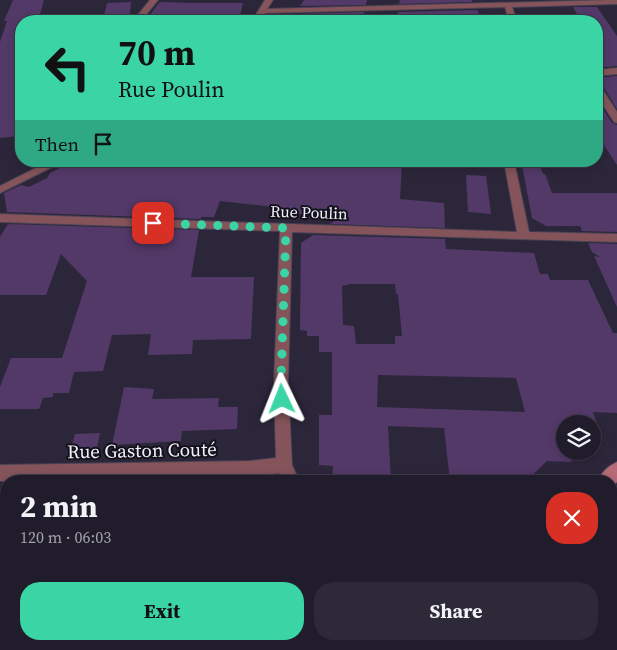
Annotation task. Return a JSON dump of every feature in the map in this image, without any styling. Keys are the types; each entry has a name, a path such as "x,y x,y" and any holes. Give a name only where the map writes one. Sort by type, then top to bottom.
{"street":[{"path":"142,15 154,0"},
{"path":"260,15 269,0"},
{"path":"263,11 617,2"},
{"path":"508,5 511,15"},
{"path":"603,72 617,70"},
{"path":"603,97 617,120"},
{"path":"0,190 47,167"},
{"path":"510,167 524,236"},
{"name":"Rue Poulin","path":"0,218 617,238"},
{"path":"286,228 281,383 284,465 288,475"},
{"name":"Rue Gaston Couté","path":"0,474 249,469 284,465"}],"building":[{"path":"13,0 44,0 40,15 15,15 15,137 0,138 0,42 7,21 4,21"},
{"path":"304,0 367,0 366,5 300,6"},
{"path":"400,0 472,0 472,2 399,4"},
{"path":"131,2 130,15 104,15 107,3"},
{"path":"160,2 243,3 240,15 150,15"},
{"path":"573,7 597,7 603,15 578,15"},
{"path":"477,10 480,15 398,15 398,12"},
{"path":"364,12 363,15 296,14"},
{"path":"603,16 617,36 617,66 603,67"},
{"path":"617,76 617,109 603,86 603,77"},
{"path":"603,109 612,123 617,125 617,165 603,144"},
{"path":"62,167 402,167 400,199 444,203 445,228 330,224 339,218 272,211 273,207 220,201 214,217 201,217 201,219 7,212 4,193 21,185 29,187 47,178 50,173"},
{"path":"522,167 540,167 552,193 617,193 617,232 582,231 580,226 546,226 532,218"},
{"path":"466,175 486,176 491,214 468,212"},
{"path":"8,224 199,230 191,277 254,277 251,339 193,340 192,354 148,355 151,334 112,335 103,371 74,372 69,393 53,393 53,397 43,398 39,409 0,409 0,387 11,358 62,358 87,281 61,254 46,295 0,295 0,237"},
{"path":"313,235 445,239 446,249 534,253 540,274 548,274 550,280 588,280 613,333 617,333 617,413 593,412 594,415 556,415 556,460 571,460 572,462 547,461 532,475 449,475 444,428 388,426 391,475 332,475 333,466 319,465 319,415 332,415 332,352 319,352 319,336 307,336 307,331 300,330 301,243","holes":["351,284 395,284 396,294 398,294 402,336 395,336 395,344 356,344 354,326 343,325 342,286","378,375 516,378 525,412 377,407"]},
{"path":"588,243 617,244 617,307 594,256 600,257 592,252"},
{"path":"124,387 154,389 152,399 219,398 218,407 238,407 237,429 182,431 181,441 112,445"},
{"path":"100,433 95,456 69,456 75,434"}],"route":[{"path":"153,223 286,228 282,399"}]}
